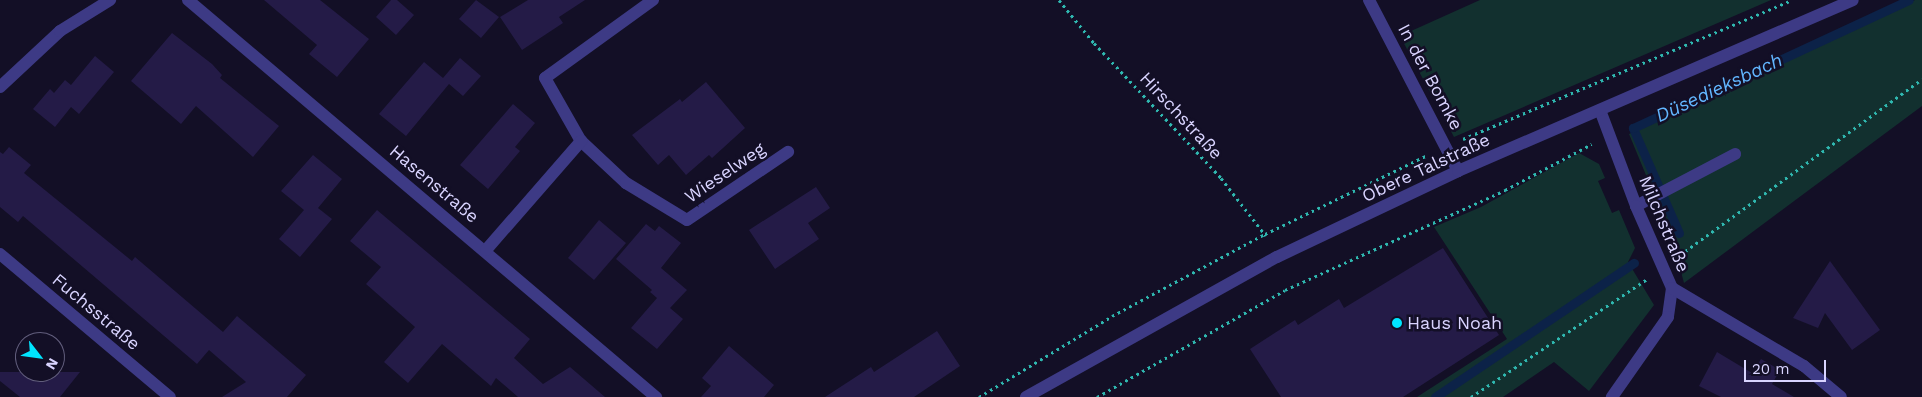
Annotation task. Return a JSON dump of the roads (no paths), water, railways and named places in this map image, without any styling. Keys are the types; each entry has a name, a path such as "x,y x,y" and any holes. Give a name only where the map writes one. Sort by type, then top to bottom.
{"street":[{"path":"0,88 60,31 110,0"},
{"name":"Hasenstraße","path":"188,0 486,250 656,397"},
{"path":"486,250 581,141 545,78 653,0"},
{"name":"In der Bomke","path":"1369,0 1458,171"},
{"name":"Obere Talstraße","path":"1026,397 1276,257 1458,171 1854,0"},
{"name":"Milchstraße","path":"1600,110 1661,269 1672,288 1668,317 1612,397"},
{"name":"Wieselweg","path":"581,141 626,183 687,220 788,152"},
{"path":"1636,206 1735,154"},
{"name":"Fuchsstraße","path":"0,254 170,397"},
{"path":"1672,288 1804,366 1841,397"}],"waterway":[{"name":"Düsedieksbach","path":"1679,233 1633,128 1909,0"},
{"name":"Düsedieksbach","path":"1435,397 1634,263"}],"place":[{"name":"Haus Noah","path":"1397,323"}]}
